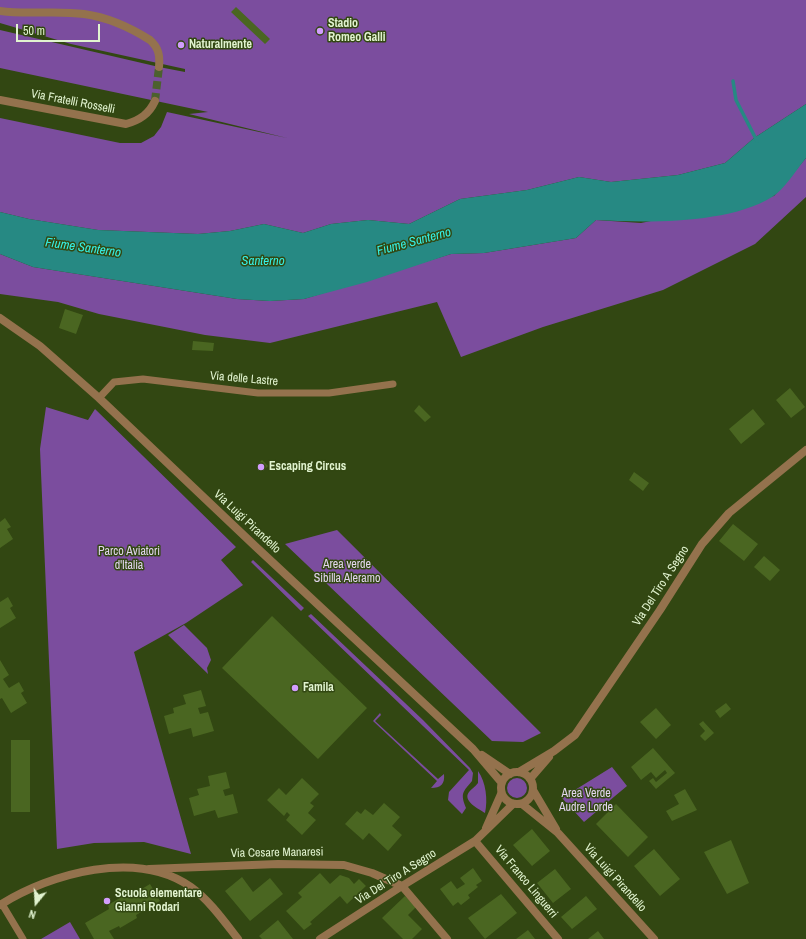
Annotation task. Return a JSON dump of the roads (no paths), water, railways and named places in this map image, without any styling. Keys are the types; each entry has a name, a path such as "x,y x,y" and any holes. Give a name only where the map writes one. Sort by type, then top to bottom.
{"street":[{"path":"0,11 22,14 76,13 103,19 154,43 160,56 159,66"},
{"name":"Via Fratelli Rosselli","path":"0,100 126,124 138,120 148,113 155,101"},
{"name":"Via Luigi Pirandello","path":"0,318 40,346 99,398 254,546 473,749 502,782"},
{"name":"Via Del Tiro A Segno","path":"520,772 554,751 574,735 660,610 702,544 729,513 806,450"},
{"name":"Via Luigi Pirandello","path":"473,749 510,774"},
{"name":"Via Del Tiro A Segno","path":"530,779 554,751"},
{"path":"530,779 520,772 510,774 502,782 501,794 508,802 512,804 522,804 530,799 533,790"},
{"name":"Via Luigi Pirandello","path":"530,779 533,790 558,833"},
{"name":"Via Del Tiro A Segno","path":"483,834 501,794"},
{"name":"Via Del Tiro A Segno","path":"320,939 475,841 512,804"},
{"name":"Via Luigi Pirandello","path":"522,804 558,833 654,939"},
{"name":"Via Franco Linguerri","path":"475,841 558,939"},
{"name":"Via Cesare Manaresi","path":"149,869 314,863 344,865 372,873 402,886"},
{"path":"1,904 51,880 86,871 149,869 172,877 191,887 215,911 238,939"},
{"path":"402,886 447,939"}],"lane":[{"name":"Via delle Lastre","path":"99,398 114,382 143,379 258,393 329,394 393,384"},
{"path":"1,904 23,939"}],"water":[{"name":"Santerno","path":"806,104 806,158 777,194 754,206 711,217 687,220 596,220 576,238 484,253 451,254 367,282 304,299 270,301 237,299 33,267 0,254 0,212 29,219 98,230 198,234 230,231 264,224 303,233 331,224 368,220 409,224 460,199 527,190 579,177 611,182 678,175 725,163 754,138"}],"waterway":[{"path":"733,81 736,100 757,141"}],"tunnel":[{"path":"155,101 159,67"}],"place":[{"name":"Stadio Romeo Galli","path":"320,31"},
{"name":"Naturalmente","path":"181,45"},
{"name":"Escaping Circus","path":"261,467"},
{"name":"Famila","path":"295,688"},
{"name":"Scuola elementare Gianni Rodari","path":"107,901"}],"water label":[{"name":"Fiume Santerno","path":"414,242"},
{"name":"Fiume Santerno","path":"83,248"}],"park label":[{"name":"Parco Aviatori d'Italia","path":"129,559"},
{"name":"Area verde Sibilla Aleramo","path":"347,572"},
{"name":"Area Verde Audre Lorde","path":"586,801"}]}
